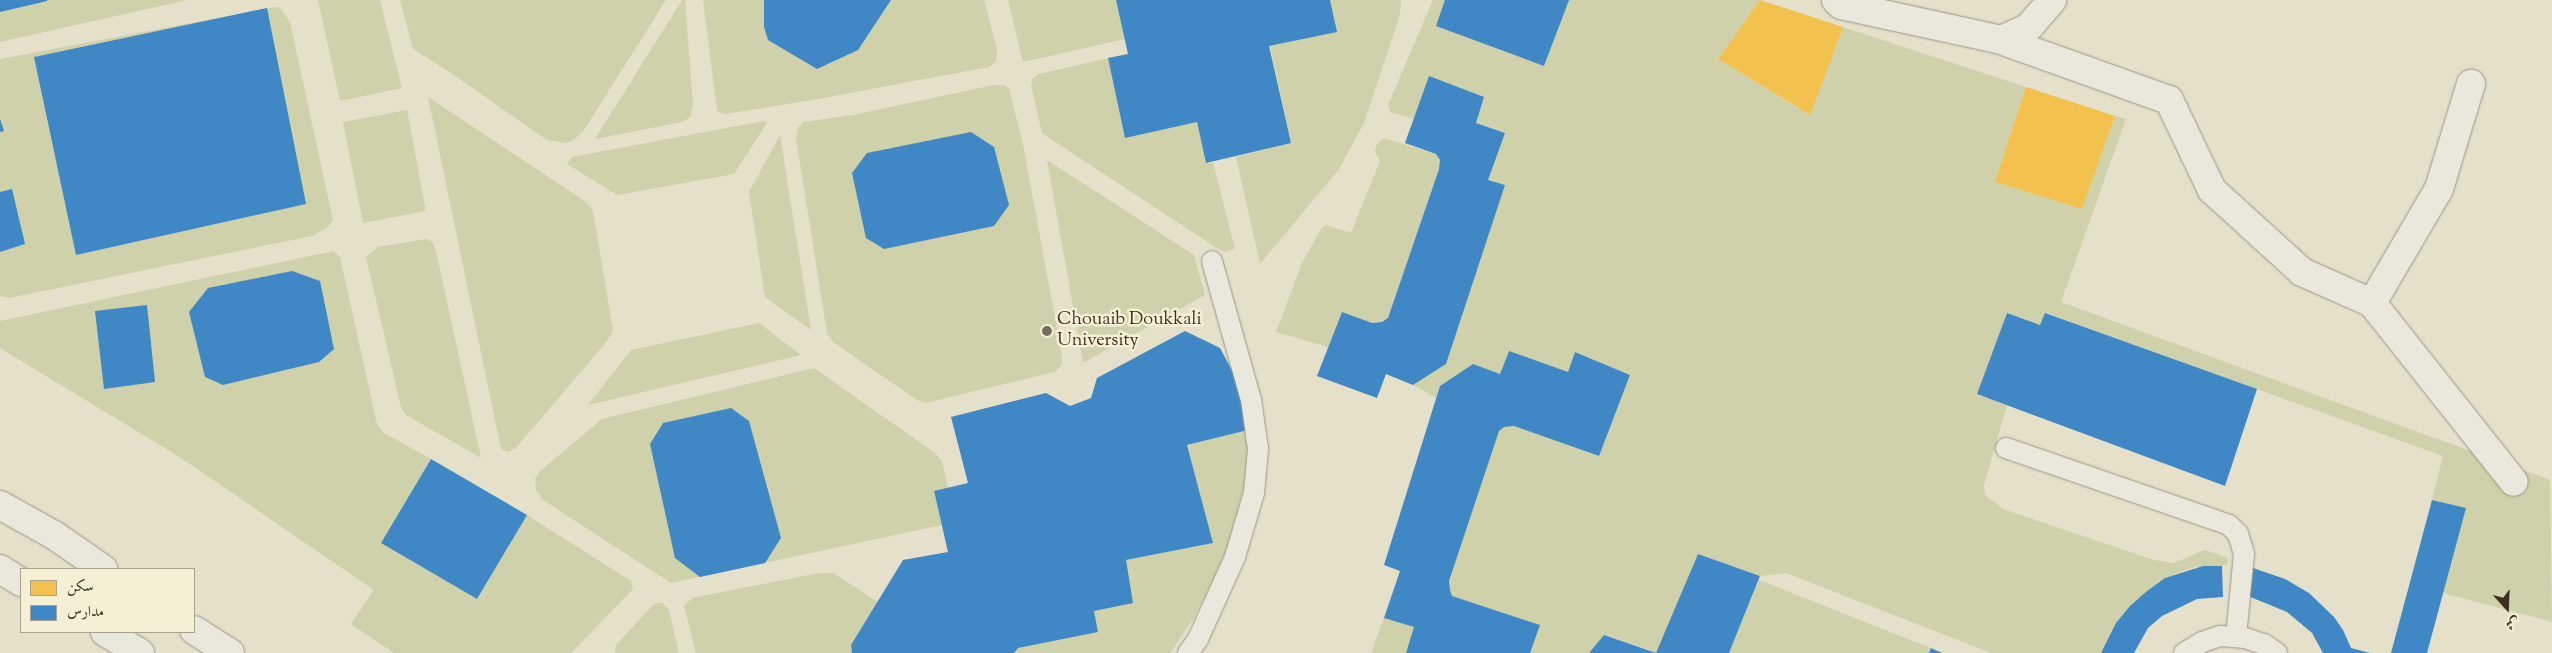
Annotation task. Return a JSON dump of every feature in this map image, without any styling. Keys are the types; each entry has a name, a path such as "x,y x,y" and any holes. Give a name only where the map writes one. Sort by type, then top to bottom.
{"street":[{"path":"1836,0 1841,5 2001,40 2169,100 2212,190 2302,272 2372,304 2514,482"},
{"path":"2001,40 2028,28 2052,0"},
{"path":"2372,304 2438,189 2471,84"},
{"path":"0,505 54,535 102,568"},
{"path":"0,569 20,581"},
{"path":"195,631 230,653"},
{"path":"107,633 140,653"}],"lane":[{"path":"1188,653 1198,639 1235,557 1254,493 1258,449 1252,400 1212,261"},
{"path":"2006,448 2229,525 2238,534 2244,554 2236,637"},
{"path":"2184,653 2202,642 2221,636 2236,637 2264,644 2277,653"}],"green space":[{"path":"0,0 187,0 0,42"},
{"path":"318,0 380,0 402,88 340,101"},
{"path":"400,0 666,0 584,130 574,140 565,143 547,140 454,75 413,49"},
{"path":"682,0 685,0 693,105 691,117 682,122 595,139"},
{"path":"703,0 984,0 997,49 996,61 989,67 818,99 725,114 717,111"},
{"path":"1008,0 1116,0 1125,39 1023,62"},
{"path":"1260,0 1401,0 1400,15 1364,123 1339,169 1260,264 1236,157 1291,143"},
{"path":"1433,0 1760,0 1718,59 1809,115 1843,27 2026,87 1995,182 2082,209 2115,116 2126,119 2061,302 2550,480 2552,622 2443,593 2465,508 2432,500 2443,456 2046,313 2040,325 2007,313 1977,394 2007,405 1984,485 1985,495 2003,509 2154,560 2174,563 2205,550 2226,557 2228,560 2227,564 2222,566 2203,566 2188,569 2165,578 2147,591 2130,606 2116,623 2101,653 1991,653 1786,573 1760,576 1698,554 1657,653 1604,635 1589,653 1371,653 1384,618 1414,627 1499,431 1504,427 1514,426 1599,456 1630,375 1576,352 1568,372 1509,351 1500,374 1473,364 1440,386 1436,398 1413,385 1446,364 1504,185 1488,180 1505,133 1476,123 1484,97 1429,77 1414,119 1390,112 1388,105"},
{"path":"276,7 281,9 290,22 333,220 327,228 312,236 9,298 0,296 0,59"},
{"path":"1108,58 1125,138 1197,122 1206,163 1213,163 1235,249 1225,252 1218,249 1042,133 1031,85 1033,78 1039,74"},
{"path":"994,85 1004,85 1009,89 1023,144 1062,356 1062,365 1055,372 925,403 917,400 833,342 827,333 796,138 798,128 803,122 853,115"},
{"path":"428,97 585,201 593,211 613,331 608,340 515,449 507,452 501,449"},
{"path":"407,110 426,211 363,223 343,122"},
{"path":"764,121 767,123 734,174 617,195 567,164 572,157"},
{"path":"780,135 811,330 765,297 749,192"},
{"path":"1384,138 1436,154 1440,160 1439,169 1388,318 1382,322 1372,323 1342,312 1328,347 1276,332 1302,263 1321,229 1326,225 1351,233 1380,161 1375,151 1377,144"},
{"path":"1047,160 1194,255 1205,295 1083,363"},
{"path":"426,239 433,242 436,251 481,458 406,415 401,407 366,257 378,247"},
{"path":"334,251 340,257 377,424 384,433 431,459 381,543 477,599 527,515 631,581 633,589 571,653 394,653 351,624 374,590 181,458 0,348 0,321"},
{"path":"759,323 801,355 588,405 631,350"},
{"path":"814,368 935,453 942,461 948,488 934,492 942,525 671,583 543,500 536,490 535,479 539,472 602,419"},
{"path":"1248,430 1248,463 1243,492 1225,557 1195,616 1170,653 1014,653 1018,648 1098,632 1094,611 1126,560 1213,543 1187,445"},
{"path":"819,573 833,573 878,602 851,645 852,653 696,653 684,606 692,598"},
{"path":"1759,580 1931,648 1929,653 1729,653"},
{"path":"662,602 669,610 679,653 615,653 616,645 653,605"}],"building: سكن":[{"path":"1760,0 1843,27 1810,115 1718,59"},
{"path":"2026,87 2115,116 2082,209 1995,182"}],"building: مدارس":[{"path":"0,0 47,0 47,1 0,12"},
{"path":"764,0 891,0 858,50 817,69 768,40 764,27"},
{"path":"1116,0 1330,0 1337,32 1269,46 1291,143 1206,163 1197,122 1125,138 1108,58 1128,54"},
{"path":"1445,0 1569,0 1544,66 1436,26"},
{"path":"267,8 306,204 76,255 34,57"},
{"path":"1429,76 1484,97 1476,123 1505,133 1488,180 1505,185 1446,364 1413,385 1386,374 1377,398 1317,376 1342,312 1372,323 1382,322 1388,318 1439,169 1440,160 1436,154 1405,143"},
{"path":"0,119 4,131 0,132"},
{"path":"971,132 994,147 1009,205 994,226 884,249 866,238 852,173 867,153"},
{"path":"12,189 25,244 0,252 0,192"},
{"path":"292,271 320,281 334,349 319,362 223,385 205,377 189,312 208,288"},
{"path":"147,305 155,382 104,389 95,311"},
{"path":"2007,313 2040,325 2045,313 2257,389 2225,486 1977,394"},
{"path":"1185,331 1220,348 1235,376 1248,430 1187,445 1213,543 1126,560 1133,603 1094,611 1098,632 1018,648 1014,653 852,653 851,645 903,560 948,552 934,491 968,483 951,417 1046,393 1070,406 1091,398 1097,378"},
{"path":"1509,351 1568,372 1575,352 1630,375 1599,456 1514,426 1504,427 1499,431 1449,581 1450,590 1452,596 1540,625 1530,653 1406,653 1414,627 1384,618 1400,571 1384,565 1440,386 1473,364 1500,374"},
{"path":"731,408 749,421 781,538 765,563 700,577 675,558 650,444 663,423"},
{"path":"431,459 527,515 477,599 381,543"},
{"path":"2432,500 2466,508 2427,653 2391,653"},
{"path":"1698,554 1760,576 1729,653 1656,653"},
{"path":"2203,566 2222,566 2223,597 2197,599 2162,616 2148,628 2134,653 2101,653 2116,623 2130,606 2147,591 2165,578"},
{"path":"2253,568 2285,579 2309,593 2334,617 2343,630 2351,648 2370,653 2323,653 2312,633 2287,612 2248,596"},
{"path":"1604,635 1656,653 1589,653"},
{"path":"1931,648 1942,653 1929,653"}],"place":[{"name":"Chouaib Doukkali University","path":"1047,331"}]}
